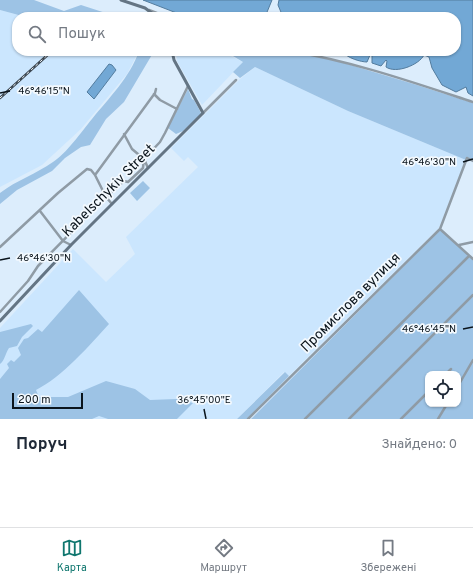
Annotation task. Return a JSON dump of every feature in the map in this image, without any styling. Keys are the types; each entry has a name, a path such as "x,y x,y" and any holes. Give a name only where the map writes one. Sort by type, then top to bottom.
{"street":[{"path":"121,0 155,12"},
{"path":"145,8 150,12"},
{"path":"173,56 203,113"},
{"path":"318,56 418,84 473,102"},
{"name":"Kabelschykiv Street","path":"0,321 71,245 236,80"},
{"name":"Kabelschykiv Street","path":"0,312 28,281 38,266 106,197 124,181 128,182 143,168 144,159 160,142 188,86"},
{"path":"95,174 154,94 156,89"},
{"path":"154,94 160,100 177,109"},
{"path":"124,134 132,149 144,159 148,168"},
{"path":"473,161 467,158 440,228 473,259"},
{"path":"0,247 58,193 87,169 92,170 95,174 106,197 112,204"},
{"path":"40,211 63,241 71,245"},
{"name":"Промислова вулиця","path":"248,419 440,228"},
{"path":"459,245 473,242"},
{"path":"305,419 469,256"},
{"path":"349,419 473,295"},
{"path":"461,381 473,360"},
{"path":"401,419 425,395"},
{"path":"438,419 445,407"}],"shaded area":[{"path":"0,0 34,0 64,11 81,5 103,12 12,12 12,13 0,10"},
{"path":"143,0 272,0 267,12 174,12"},
{"path":"279,0 473,0 473,96 468,93 466,87 456,92 442,85 432,68 429,57 426,56 461,56 461,12 281,12 278,5"},
{"path":"0,10 12,13 12,56 136,56 127,74 81,129 42,165 0,187"},
{"path":"137,56 151,56 124,102 106,119 90,145 81,147 65,158 52,171 17,190 0,204 0,193 13,184 53,162 68,148 125,78"},
{"path":"176,56 230,56 243,62 202,105 177,61"},
{"path":"233,56 324,57 473,103 473,160 467,158 466,160 348,111 255,67 240,78 233,72 243,62"},
{"path":"348,56 370,56 367,62"},
{"path":"372,56 423,56 412,65 401,69 390,69 386,67 386,60 381,66 372,63"},
{"path":"109,64 116,70 94,99 87,92"},
{"path":"255,67 348,111 466,160 439,228 289,376 284,372 237,419 0,419 0,328 73,249 106,282 135,254 126,237 198,167 188,157 184,161 171,148 240,79"},
{"path":"188,89 201,114 183,131 176,134 168,128"},
{"path":"143,181 150,188 137,201 130,193"},
{"path":"441,229 473,259 473,419 251,419"},
{"path":"79,290 109,324 66,369 36,390 39,397 68,397 106,381 135,389 150,400 176,399 193,403 177,419 108,419 99,416 92,419 0,419 0,379 9,368 7,364 11,360 14,362 21,355 18,348 24,339 28,338 38,329 42,332"},
{"path":"31,324 33,326 22,337 17,346 9,348 0,364 0,332"},
{"path":"285,372 289,376 247,419 237,419"}],"railway":[{"path":"0,98 46,56"}]}
